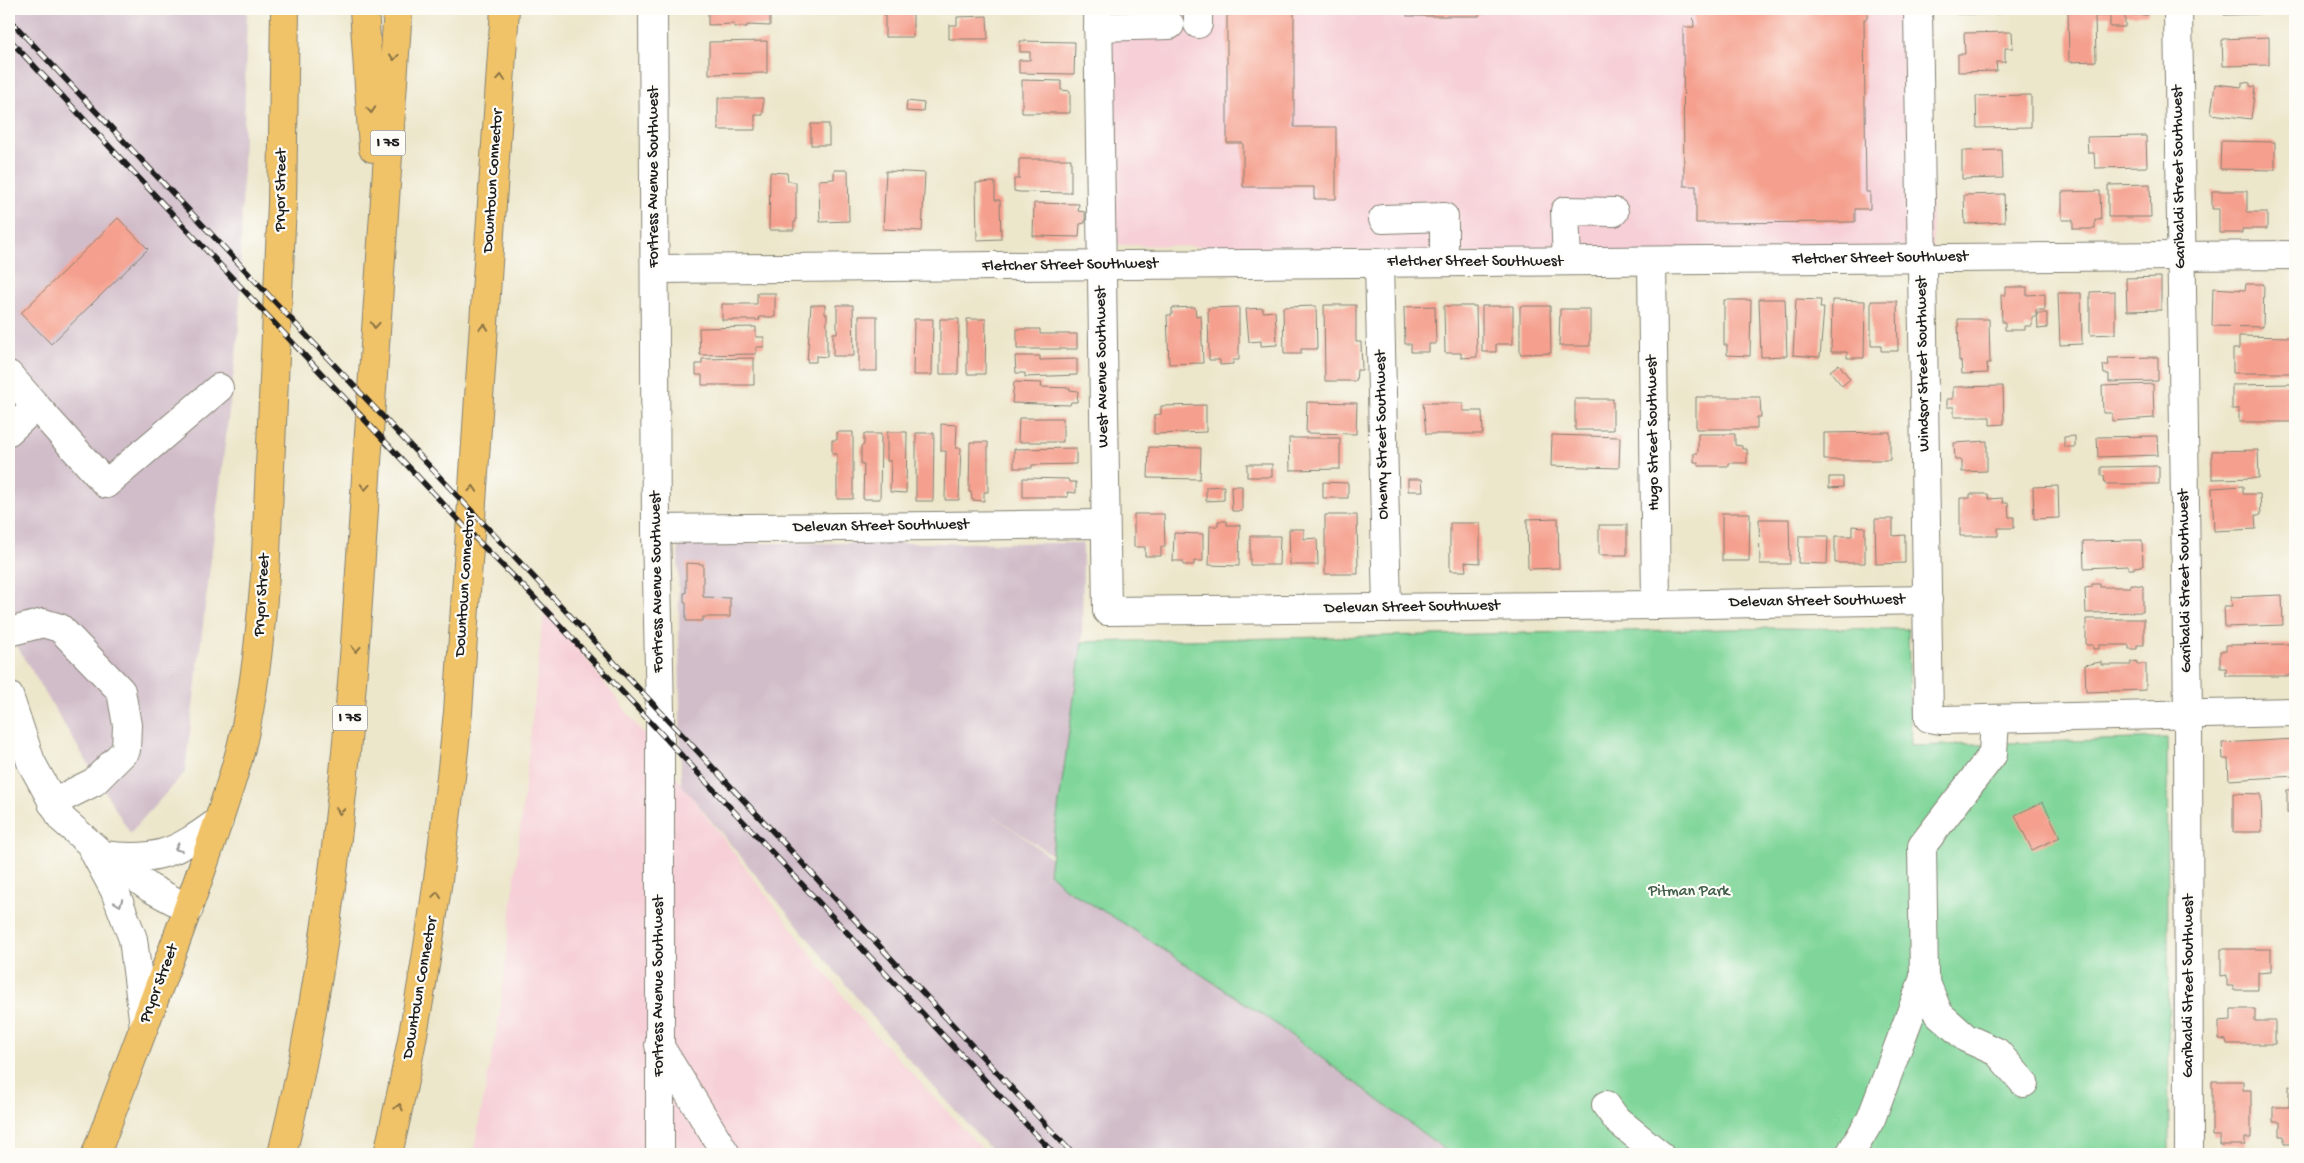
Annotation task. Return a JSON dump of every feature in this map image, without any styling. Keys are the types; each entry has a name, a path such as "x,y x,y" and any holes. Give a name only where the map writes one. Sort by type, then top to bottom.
{"main road":[{"name":"Pryor Street","path":"96,1154 189,909 219,821 241,746 252,692 260,637 265,576 282,204 285,9"},
{"path":"364,9 376,184 378,276"},
{"name":"I 75","path":"282,1154 312,1017 330,899 354,678 378,276 398,9"},
{"name":"Downtown Connector","path":"388,1154 418,1010 447,819 458,712 505,10"}],"street":[{"name":"Fortress Avenue Southwest","path":"653,9 656,530 660,712 660,1154"},
{"name":"Windsor Street Southwest","path":"1918,9 1928,600"},
{"name":"Garibaldi Street Southwest","path":"2178,9 2188,713 2189,1154"},
{"path":"1098,18 1170,25"},
{"name":"West Avenue Southwest","path":"1098,18 1107,611 1222,610"},
{"path":"1567,261 1555,212 1614,212"},
{"path":"1383,219 1444,221 1444,262"},
{"name":"Fletcher Street Southwest","path":"655,269 2295,255"},
{"name":"Hugo Street Southwest","path":"1652,261 1656,605"},
{"name":"Ohenry Street Southwest","path":"1379,263 1387,608"},
{"path":"9,375 106,484 219,388"},
{"path":"9,431 36,406"},
{"name":"Delevan Street Southwest","path":"656,530 1105,524"},
{"name":"Delevan Street Southwest","path":"1222,610 1928,600 1929,718 1941,720 2295,712"},
{"path":"9,632 43,623 60,628 121,691 127,725 126,750 94,782 52,803"},
{"path":"9,696 20,767 52,803 62,819 96,849 150,888 189,909"},
{"path":"1850,1154 1871,1119 1924,978 1922,846 1993,754 1995,719"},
{"path":"96,849 127,858 158,856 187,844 219,821"},
{"path":"96,849 133,939 144,1026"},
{"path":"1924,978 1939,1014 1966,1038 1997,1052 2024,1083"},
{"path":"659,1045 726,1154"},
{"path":"1606,1105 1618,1120 1659,1154"}],"shaded area":[{"path":"9,9 247,9 239,329 185,772 130,833 9,633"},
{"path":"1100,9 1929,9 1933,265 1100,244"},
{"path":"678,543 1083,543 1082,642 1052,855 962,795 1022,836 1451,1154 995,1154 895,1044 681,784"},
{"path":"548,606 568,635 860,1018 987,1154 473,1154 500,1012 543,620"}],"green space":[{"name":"Pitman Park","path":"1775,628 1908,629 1911,746 2167,738 2169,1154 1451,1154 1269,1019 1120,921 1066,889 1049,873 1082,642"}],"building":[{"path":"708,9 770,9 770,26 747,25 747,27 734,27 734,24 708,25"},
{"path":"885,9 913,9 913,37 885,37"},
{"path":"1227,9 1294,9 1294,127 1336,127 1336,199 1314,199 1314,187 1243,187 1243,143 1227,143"},
{"path":"1407,9 1479,9 1479,16 1407,16"},
{"path":"1693,9 1867,9 1867,19 1864,19 1866,192 1870,192 1870,209 1855,209 1855,222 1696,223 1696,186 1684,186 1683,27 1694,27"},
{"path":"1957,9 1999,9 1999,14 1957,14"},
{"path":"2068,9 2148,9 2148,15 2125,15 2125,27 2110,27 2110,16 2095,16 2096,61 2069,62"},
{"path":"2224,9 2259,9 2259,14 2224,15"},
{"path":"987,16 988,39 949,39 949,25 957,25 957,17"},
{"path":"2012,32 2013,48 2005,48 2005,62 1996,62 1997,71 1958,72 1958,54 1965,54 1964,33"},
{"path":"2269,37 2269,65 2223,66 2222,39"},
{"path":"767,41 767,73 709,74 709,42"},
{"path":"1020,41 1075,42 1074,74 1019,73 1019,60 1030,60 1030,52 1020,52"},
{"path":"1022,80 1061,81 1061,90 1070,91 1070,113 1022,113"},
{"path":"2242,82 2250,83 2250,86 2255,87 2251,119 2211,114 2215,84 2242,87"},
{"path":"2031,95 2031,127 1977,128 1976,96"},
{"path":"718,98 763,98 763,115 755,115 755,130 718,130"},
{"path":"907,101 924,103 923,112 906,111"},
{"path":"811,124 829,124 829,145 811,145"},
{"path":"2146,136 2147,167 2095,168 2094,153 2088,153 2087,137"},
{"path":"2221,141 2275,142 2275,170 2220,169"},
{"path":"2002,150 2003,178 1962,179 1962,151"},
{"path":"1019,159 1071,159 1071,193 1014,191 1014,179 1019,179"},
{"path":"834,170 848,170 849,221 820,222 819,180 834,179"},
{"path":"886,171 925,173 922,231 883,229"},
{"path":"770,172 787,173 788,181 796,182 796,222 794,222 794,230 769,230"},
{"path":"995,182 995,200 1000,200 1001,239 977,240 976,183"},
{"path":"2150,184 2151,217 2108,217 2108,185"},
{"path":"2100,191 2101,220 2095,220 2095,229 2073,229 2073,220 2062,220 2062,192"},
{"path":"2212,191 2247,191 2247,212 2267,212 2267,229 2242,229 2242,233 2219,233 2219,209 2212,209"},
{"path":"2004,194 2005,222 1965,224 1964,195"},
{"path":"1034,203 1079,204 1078,211 1085,212 1085,223 1080,224 1079,237 1033,236"},
{"path":"118,218 148,249 51,344 21,313"},
{"path":"2161,277 2161,310 2127,311 2126,278"},
{"path":"2246,284 2264,284 2263,327 2212,326 2213,288 2245,290"},
{"path":"2005,287 2027,287 2027,295 2045,294 2045,310 2036,310 2036,317 2032,317 2032,326 2025,326 2025,330 2005,330 2005,322 2002,322 2001,295 2005,295"},
{"path":"2115,291 2115,334 2090,335 2090,292"},
{"path":"757,293 775,293 775,317 759,317 760,320 722,320 722,304 757,304"},
{"path":"2058,293 2081,293 2082,344 2060,345"},
{"path":"1759,299 1785,299 1787,356 1761,357"},
{"path":"1796,299 1821,300 1820,308 1824,308 1820,357 1793,355"},
{"path":"1724,300 1751,300 1750,356 1727,355 1727,345 1724,345"},
{"path":"1832,300 1865,301 1864,358 1847,358 1847,352 1831,352"},
{"path":"1871,301 1897,301 1898,351 1881,351 1881,346 1871,346"},
{"path":"811,305 825,305 825,314 827,314 827,357 816,356 816,362 807,362"},
{"path":"837,305 853,305 854,356 833,356 833,333 837,333"},
{"path":"1324,305 1356,305 1356,342 1361,342 1362,370 1357,370 1356,381 1325,381"},
{"path":"1316,306 1317,349 1301,349 1301,354 1284,354 1283,307"},
{"path":"1435,306 1436,344 1429,344 1429,352 1411,352 1411,344 1405,344 1404,307"},
{"path":"1444,306 1476,306 1477,357 1461,358 1461,353 1445,353"},
{"path":"1482,306 1513,306 1513,344 1496,344 1496,352 1482,352"},
{"path":"1520,306 1550,306 1551,353 1520,354"},
{"path":"1195,307 1196,316 1201,315 1203,363 1169,364 1167,315 1172,315 1172,308"},
{"path":"1239,307 1239,360 1233,360 1233,364 1220,365 1220,360 1209,360 1208,308"},
{"path":"1263,308 1263,312 1275,311 1277,345 1261,346 1261,341 1249,342 1246,309"},
{"path":"1560,309 1590,309 1590,346 1559,346"},
{"path":"2037,313 2047,313 2047,328 2038,329"},
{"path":"859,316 877,316 877,371 859,371"},
{"path":"914,319 933,319 932,375 913,375"},
{"path":"940,319 959,319 958,374 940,374"},
{"path":"967,319 986,319 985,374 967,374"},
{"path":"1958,319 1989,319 1990,363 1987,363 1988,373 1962,374 1961,361 1959,361"},
{"path":"756,327 756,337 764,337 764,347 756,347 756,354 700,355 699,328"},
{"path":"1017,329 1040,329 1040,334 1077,334 1077,349 1017,349"},
{"path":"2239,336 2293,337 2295,373 2233,373 2233,349 2239,349"},
{"path":"1015,356 1040,356 1040,360 1077,359 1077,375 1025,377 1025,373 1016,373"},
{"path":"2158,357 2158,381 2109,382 2109,374 2104,374 2103,365 2109,365 2108,358"},
{"path":"754,358 754,385 702,385 702,375 696,375 696,364 702,364 702,359"},
{"path":"1839,364 1850,379 1842,386 1830,371"},
{"path":"1014,382 1042,383 1041,387 1070,388 1070,390 1078,391 1077,402 1071,402 1070,405 1012,403"},
{"path":"2153,384 2154,418 2112,421 2112,413 2103,413 2102,386"},
{"path":"2295,384 2293,422 2239,422 2239,409 2232,409 2232,385"},
{"path":"2003,386 2004,424 1990,425 1990,417 1954,417 1954,407 1947,407 1947,399 1953,399 1953,387"},
{"path":"1696,397 1760,397 1761,417 1757,417 1757,429 1696,429"},
{"path":"1575,399 1613,399 1613,430 1575,430"},
{"path":"1307,402 1357,403 1356,434 1306,433"},
{"path":"1423,403 1463,403 1463,411 1482,411 1483,434 1426,434"},
{"path":"1206,405 1206,432 1154,434 1154,415 1161,414 1161,406"},
{"path":"1019,418 1063,418 1063,442 1018,442"},
{"path":"941,424 957,425 956,448 961,448 959,500 945,500 946,451 941,451"},
{"path":"837,432 853,432 853,499 837,499 837,454 832,454 832,440 837,440"},
{"path":"887,432 907,432 906,493 890,492 891,461 887,461"},
{"path":"1890,432 1890,460 1824,460 1824,433"},
{"path":"916,433 934,433 933,501 916,501"},
{"path":"864,434 881,434 880,499 863,499 864,464 861,464 861,446 864,445"},
{"path":"1698,434 1735,434 1735,445 1742,446 1742,449 1747,449 1747,463 1729,463 1729,466 1698,466 1698,462 1694,462 1694,453 1698,453"},
{"path":"1552,435 1620,437 1619,468 1551,466"},
{"path":"2075,436 2075,447 2064,447 2064,437"},
{"path":"2157,436 2158,455 2098,457 2097,437"},
{"path":"1289,438 1340,438 1340,469 1290,470"},
{"path":"1987,441 1987,471 1962,472 1962,460 1955,460 1954,443"},
{"path":"970,442 988,442 988,492 984,492 984,501 972,500 971,492 969,492"},
{"path":"1149,447 1201,448 1200,479 1148,478"},
{"path":"1076,448 1076,464 1032,465 1032,468 1014,468 1014,449"},
{"path":"2258,450 2259,478 2212,479 2212,451"},
{"path":"1247,464 1272,464 1272,477 1247,477"},
{"path":"2159,466 2159,484 2105,484 2104,476 2101,476 2101,467"},
{"path":"1829,477 1843,477 1843,487 1829,488"},
{"path":"1023,478 1068,479 1069,482 1076,482 1076,493 1067,492 1068,497 1023,497"},
{"path":"1408,479 1422,479 1423,491 1408,491"},
{"path":"1323,482 1348,483 1348,498 1323,498"},
{"path":"1224,486 1224,500 1206,501 1206,487"},
{"path":"1231,486 1242,486 1242,511 1232,511"},
{"path":"2058,486 2059,518 2034,519 2033,487"},
{"path":"2243,486 2243,494 2260,494 2261,515 2255,515 2256,529 2214,531 2212,488"},
{"path":"1970,494 1988,494 1989,499 2002,498 2003,503 2008,503 2009,517 2014,517 2014,528 1998,528 1998,536 1960,536 1960,498 1970,498"},
{"path":"1722,513 1750,513 1749,561 1722,561"},
{"path":"1134,514 1164,514 1165,547 1161,547 1161,556 1145,556 1145,547 1134,547"},
{"path":"1325,515 1357,515 1358,574 1325,574"},
{"path":"1558,518 1559,568 1528,569 1527,519"},
{"path":"1759,519 1789,519 1790,564 1760,564"},
{"path":"1875,519 1893,519 1893,536 1905,535 1905,563 1876,564"},
{"path":"1218,521 1227,521 1227,525 1240,525 1239,566 1209,565 1210,526 1218,526"},
{"path":"1450,523 1480,523 1480,563 1465,562 1466,571 1450,571"},
{"path":"1599,525 1627,525 1627,555 1599,555"},
{"path":"1852,526 1865,527 1865,563 1835,563 1835,536 1852,536"},
{"path":"1289,529 1304,529 1304,539 1317,538 1318,565 1290,565"},
{"path":"1174,533 1203,534 1203,561 1194,561 1194,565 1183,565 1183,561 1173,561"},
{"path":"1250,536 1280,536 1279,565 1250,565"},
{"path":"1799,536 1828,536 1827,564 1798,563"},
{"path":"2142,540 2143,566 2134,567 2134,569 2128,569 2128,566 2084,568 2083,541"},
{"path":"686,563 703,564 703,597 730,598 730,617 703,617 703,621 686,621 684,593 686,593"},
{"path":"2092,584 2100,584 2100,587 2130,587 2130,584 2143,586 2143,612 2086,613 2085,588 2092,587"},
{"path":"2282,595 2283,625 2225,627 2224,606 2232,606 2231,597"},
{"path":"2086,619 2144,619 2144,645 2137,645 2137,649 2129,649 2129,645 2099,645 2099,649 2093,649 2093,645 2086,645"},
{"path":"2295,644 2295,676 2226,676 2226,668 2220,668 2220,651 2226,651 2226,645"},
{"path":"2137,661 2137,664 2146,664 2146,690 2086,692 2085,665 2101,662 2101,665 2131,665 2131,662"},
{"path":"2295,739 2295,776 2229,780 2228,759 2223,759 2222,743"},
{"path":"2287,790 2295,790 2295,813 2287,813"},
{"path":"2233,793 2261,794 2262,832 2233,832"},
{"path":"2043,802 2060,837 2032,850 2015,815"},
{"path":"2221,949 2271,949 2271,972 2258,973 2258,990 2233,990 2233,986 2227,986 2227,975 2221,976"},
{"path":"2231,1009 2255,1009 2255,1021 2275,1021 2275,1044 2227,1044 2226,1040 2219,1039 2219,1021 2231,1020"},
{"path":"2212,1081 2243,1081 2243,1090 2251,1090 2251,1138 2245,1138 2245,1145 2220,1145 2220,1136 2212,1136"},
{"path":"2289,1086 2295,1086 2295,1144 2284,1144 2284,1136 2280,1136 2280,1122 2273,1122 2273,1107 2289,1107"}],"railway":[{"path":"9,19 765,823 1073,1154"},
{"path":"9,39 1054,1154"}]}
